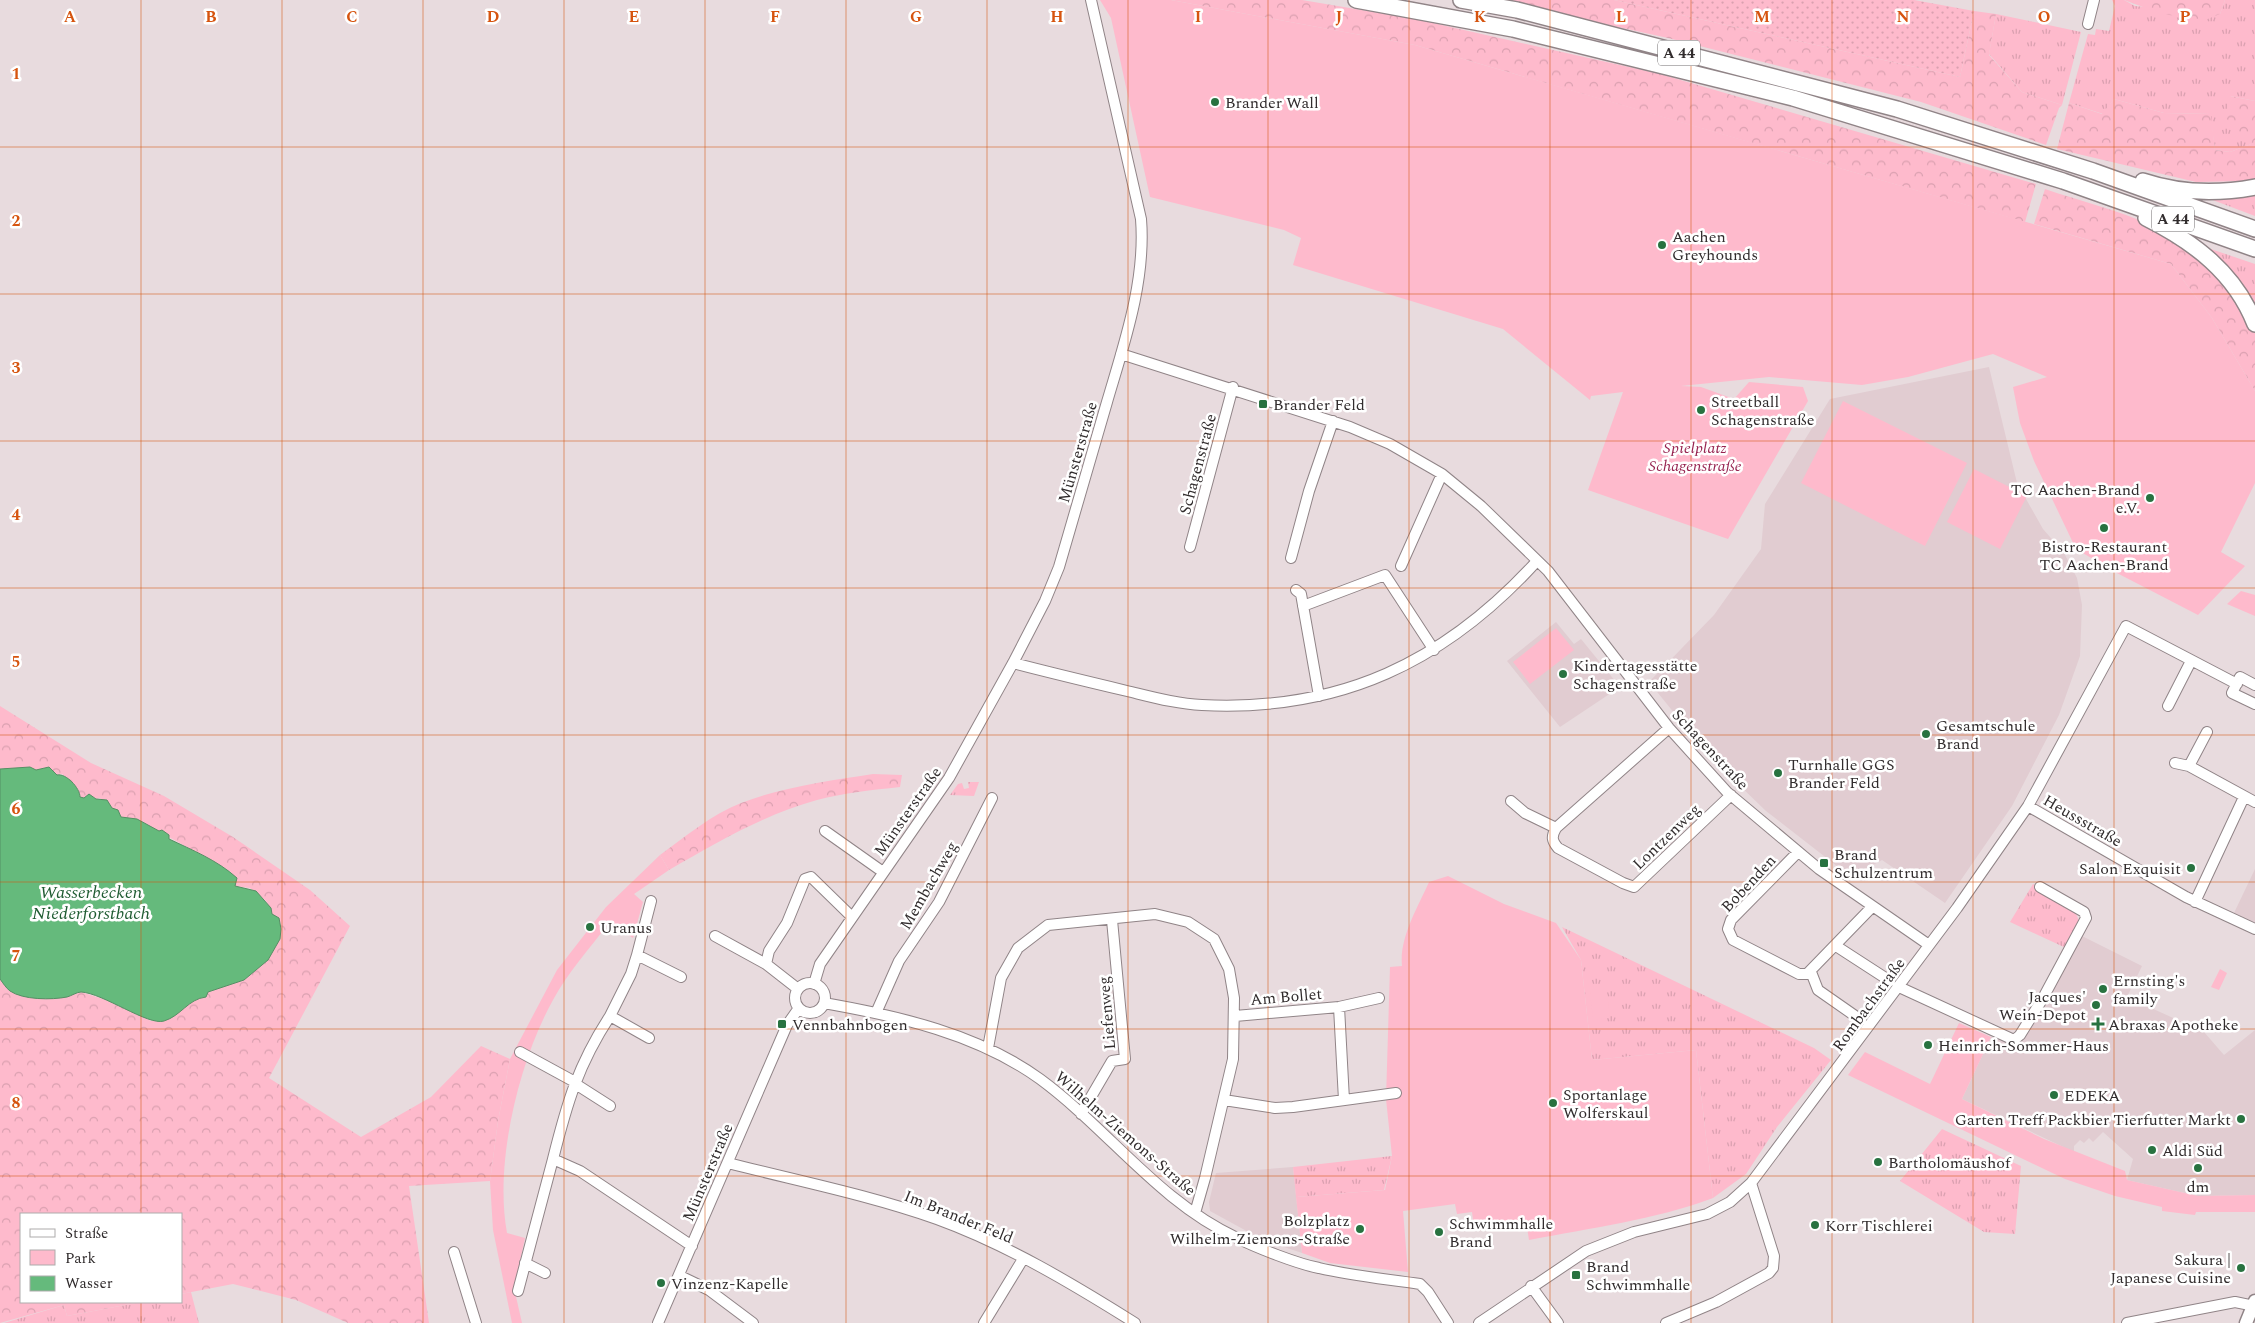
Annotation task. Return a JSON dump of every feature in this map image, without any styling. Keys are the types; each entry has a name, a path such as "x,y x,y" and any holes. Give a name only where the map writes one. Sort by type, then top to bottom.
{"highway":[{"name":"A 44","path":"1356,0 1514,29 1793,98 2063,180 2255,249"},
{"name":"A 44","path":"1460,0 1517,10 1897,109 2093,171 2255,229"},
{"path":"2093,171 2109,170 2150,183 2184,190 2222,192 2255,187"},
{"path":"2092,190 2166,228 2205,254 2232,283 2255,324"}],"main road":[{"path":"2246,1323 2254,1304"}],"street":[{"name":"Münsterstraße","path":"814,984 820,964 949,778 1013,663 1045,600 1059,567 1121,354 1135,295 1143,240 1142,220 1091,0"},
{"path":"2088,24 2094,0"},
{"name":"Schagenstraße","path":"1121,354 1333,421 1386,442 1442,474 1481,506 1537,560 1577,606 1669,728 1731,795 1798,852 1872,907 1929,945"},
{"name":"Schagenstraße","path":"1190,547 1232,388"},
{"path":"1291,558 1333,421"},
{"path":"1401,566 1442,474"},
{"path":"1013,663 1169,701 1201,706 1251,706 1319,696 1376,679 1434,650 1480,617 1537,560"},
{"path":"1303,606 1385,575 1434,650"},
{"path":"1296,590 1301,594 1319,696"},
{"name":"Rombachstraße","path":"1479,1323 1586,1250 1608,1240 1707,1214 1730,1202 1751,1183 1899,987 2028,806 2126,626 2192,661"},
{"path":"2168,706 2192,661 2236,684"},
{"path":"2255,685 2240,678 2232,693 2255,704"},
{"path":"1511,801 1525,813 1556,828 1669,728"},
{"path":"2189,766 2207,732"},
{"path":"2175,763 2189,766 2255,802"},
{"name":"Lontzenweg","path":"1556,828 1552,834 1552,841 1558,848 1623,884 1634,887 1731,795"},
{"path":"2195,902 2244,796"},
{"name":"Membachweg","path":"876,1013 899,961 939,902 992,798"},
{"name":"Heussstraße","path":"2028,806 2195,902 2255,929"},
{"name":"Münsterstraße","path":"825,831 883,872"},
{"name":"Bobenden","path":"1798,852 1731,920 1728,929 1730,936 1737,942 1799,974 1811,972"},
{"path":"766,964 769,951 787,923 805,879 811,877 852,917"},
{"path":"1899,987 2014,1040 2020,1035 2043,998 2086,918 2084,912 2040,887"},
{"path":"518,1291 574,1083 631,974 651,901"},
{"path":"1861,1020 1818,990 1811,972 1872,907"},
{"path":"988,1048 1001,978 1018,948 1048,925 1112,920 1155,914 1188,922 1214,939 1229,969 1235,1016 1233,1059 1194,1212"},
{"name":"Liefenweg","path":"1081,1114 1112,1062 1125,1059 1112,920"},
{"path":"715,936 766,964 798,989"},
{"path":"1836,946 1890,981"},
{"path":"637,955 681,977"},
{"path":"805,984 814,984 824,993 824,1003 821,1008 814,1012 805,1012 799,1008 795,1001 798,989 805,984"},
{"name":"Am Bollet","path":"1235,1016 1340,1007 1379,998"},
{"name":"Wilhelm-Ziemons-Straße","path":"824,1003 876,1013 937,1030 988,1048 1039,1078 1081,1114 1146,1175 1194,1212 1237,1238 1318,1268 1420,1284 1428,1292 1448,1323"},
{"name":"Am Bollet","path":"1340,1007 1344,1100"},
{"name":"Münsterstraße","path":"658,1323 680,1276 786,1025 799,1008"},
{"path":"610,1016 649,1038"},
{"path":"520,1052 610,1106"},
{"path":"1224,1100 1275,1108 1396,1093"},
{"path":"553,1159 575,1168 692,1246"},
{"name":"Im Brander Feld","path":"728,1164 892,1204 965,1231 1086,1292 1135,1323"},
{"path":"1666,1323 1716,1302 1769,1273 1773,1268 1774,1256 1751,1183"},
{"path":"454,1252 476,1323"},
{"path":"984,1323 1023,1259"},
{"path":"525,1263 545,1273"},
{"path":"680,1276 709,1290 753,1323"},
{"path":"1531,1286 1558,1323"},
{"path":"2127,1323 2231,1302 2254,1304"}],"shaded area":[{"path":"1989,367 2017,483 2043,529 2064,553 2077,578 2082,605 2080,656 2059,715 2012,806 1945,903 1882,860 1851,877 1766,811 1710,757 1649,682 1714,615 1761,549 1765,504 1830,399"},
{"name":"Kindertagesstätte Schagenstraße","path":"1556,622 1574,644 1581,639 1620,687 1560,727 1507,661"},
{"path":"2255,869 2255,923 2234,913"},
{"path":"2082,936 2142,966 2127,997 2204,1032 2224,1055 2255,1030 2255,1195 2198,1196 2127,1180 2133,1159 2103,1132 2093,1142 2089,1138 2084,1143 2080,1140 2074,1146 2074,1152 1962,1099 1991,1037 2016,1046 2025,1037"},
{"path":"1293,1167 1302,1253 1263,1240 1210,1211 1209,1202 1216,1173"}],"green space":[{"name":"Spielplatz Schagenstraße","path":"1100,0 1171,0 1415,45 2171,264 2212,318 2255,391 2255,483 2221,552 2245,566 2198,615 2115,572 2076,549 2034,461 2020,423 2013,387 2047,377 1993,354 1908,377 1862,385 1769,377 1681,386 1701,387 1734,399 1749,382 1803,387 1808,401 1728,539 1588,490 1623,392 1591,396 1590,400 1503,329 1293,265 1301,238 1284,230 1150,197 1111,18"},
{"path":"1171,0 1302,0 1415,19 1660,74 2036,184 2025,222 1415,45"},
{"path":"1495,0 1614,0 1960,77 1974,11 1996,14 1989,55 2022,92 2062,105 2059,108 2046,145 1921,102 1668,38"},
{"path":"1614,0 1914,0 1974,11 1960,77"},
{"path":"2112,0 2124,0 2135,6 2220,14 2225,0 2255,0 2255,101 2230,96 2251,144 2230,152 2215,150 2210,114 2164,113 2114,99 2103,114 2069,103 2088,34 2095,35 2096,29 2109,31 2115,6"},
{"path":"2124,0 2225,0 2220,14 2205,20 2162,14"},
{"path":"1996,14 2081,32 2062,105 2022,92 1989,54"},
{"path":"2230,96 2255,101 2255,179 2248,181 2196,182 2057,149 2069,103 2102,114 2114,99 2164,113 2211,114 2215,150 2230,152 2251,144 2225,117"},
{"path":"2045,189 2112,210 2151,225 2184,244 2214,269 2237,299 2255,333 2255,391 2212,318 2171,264 2034,224"},
{"path":"2255,191 2255,216 2202,196"},
{"path":"2202,246 2255,264 2255,318"},
{"path":"1843,401 1967,463 1925,546 1801,483"},
{"path":"1974,469 2027,496 2000,549 1947,522"},
{"path":"2241,591 2255,595 2255,616 2227,604"},
{"path":"1556,628 1574,650 1530,684 1513,662"},
{"path":"0,706 91,763 164,796 233,837 310,890 350,926 269,1078 361,1137 431,1097 481,1046 510,1059 498,1121 490,1181 409,1186 429,1323 348,1323 296,1300 233,1284 182,1294 182,1213 20,1213 20,1303 136,1303 67,1316 64,1305 0,1323 0,979 9,991 65,997 81,992 122,1005 151,1021 175,1015 196,998 206,997 208,992 244,980 268,960 272,914 266,901 250,888 234,886 231,872 137,819 121,817 100,798 96,799 89,794 84,798 80,797 73,783 62,774 57,775 49,767 35,770 0,769"},
{"path":"873,774 902,775 900,787 837,795 798,806 741,830 669,870 660,855 709,820 741,803 789,789"},
{"path":"968,782 979,782 974,796 950,795 958,784 962,783 964,789 969,788"},
{"path":"660,855 669,870 634,894 643,902 633,938 609,923 565,980 553,1000 530,1052 520,1082 512,1113 504,1176 504,1205 507,1233 525,1238 514,1288 522,1323 512,1323 493,1230 490,1181 498,1121 510,1059 557,970 606,907"},
{"name":"Sportanlage Wolferskaul","path":"1448,876 1504,904 1556,923 1581,960 1592,1060 1696,1050 1713,1198 1645,1218 1529,1240 1526,1221 1474,1227 1472,1212 1457,1214 1455,1204 1403,1211 1408,1272 1330,1263 1302,1253 1296,1197 1385,1190 1392,1156 1386,1099 1390,967 1402,966 1403,945 1406,934 1429,882"},
{"path":"2033,884 2074,909 2080,923 2066,948 2010,922"},
{"path":"1562,927 1814,1048 1831,1060 1777,1127 1746,1174 1713,1198 1696,1050 1592,1060 1581,960"},
{"path":"2220,969 2227,973 2219,990 2211,987"},
{"path":"1607,992 1610,1018 1593,1020 1590,993"},
{"path":"1959,1023 1991,1037 1962,1099 2044,1139 2125,1171 2127,1180 2198,1196 2255,1195 2255,1212 2196,1212 2195,1215 2162,1211 2162,1207 2115,1196 2065,1179 1848,1075 1865,1052 1930,1084"},
{"path":"1942,1129 2021,1166 2015,1234 1984,1232 1900,1181"},
{"path":"1392,1156 1384,1190 1296,1197 1293,1167"},
{"path":"191,1292 199,1323 4,1323 64,1305 67,1316 136,1303 182,1303 182,1294"}],"water":[{"name":"Wasserbecken Niederforstbach","path":"30,767 36,770 49,767 57,775 64,776 72,782 78,789 80,797 84,798 89,794 96,799 107,800 112,808 118,810 121,817 137,819 159,831 162,830 169,835 169,839 204,856 237,878 235,886 256,891 271,908 272,914 279,918 281,929 280,939 268,960 244,980 208,992 206,997 194,1001 170,1019 164,1021 147,1019 101,998 81,992 67,997 46,999 30,998 10,991 0,979 0,769"}],"place":[{"name":"Brander Wall","path":"1215,102"},
{"name":"Aachen Greyhounds","path":"1662,245"},
{"name":"Brander Feld","path":"1263,404"},
{"name":"Streetball Schagenstraße","path":"1701,410"},
{"name":"TC Aachen-Brand e.V.","path":"2150,498"},
{"name":"Bistro-Restaurant TC Aachen-Brand","path":"2104,528"},
{"name":"Kindertagesstätte Schagenstraße","path":"1563,674"},
{"name":"Gesamtschule Brand","path":"1926,734"},
{"name":"Turnhalle GGS Brander Feld","path":"1778,773"},
{"name":"Brand Schulzentrum","path":"1824,863"},
{"name":"Salon Exquisit","path":"2191,868"},
{"name":"Uranus","path":"590,927"},
{"name":"Ernsting's family","path":"2103,989"},
{"name":"Jacques' Wein-Depot","path":"2096,1005"},
{"name":"Vennbahnbogen","path":"782,1024"},
{"name":"Abraxas Apotheke","path":"2098,1024"},
{"name":"Heinrich-Sommer-Haus","path":"1928,1045"},
{"name":"EDEKA","path":"2054,1095"},
{"name":"Sportanlage Wolferskaul","path":"1553,1103"},
{"name":"Garten Treff Packbier Tierfutter Markt","path":"2241,1119"},
{"name":"Aldi Süd","path":"2152,1150"},
{"name":"Bartholomäushof","path":"1878,1162"},
{"name":"dm","path":"2198,1168"},
{"name":"Korr Tischlerei","path":"1815,1225"},
{"name":"Bolzplatz Wilhelm-Ziemons-Straße","path":"1360,1229"},
{"name":"Schwimmhalle Brand","path":"1439,1232"},
{"name":"Sakura | Japanese Cuisine","path":"2241,1268"},
{"name":"Brand Schwimmhalle","path":"1576,1275"},
{"name":"Vinzenz-Kapelle","path":"661,1283"}]}
